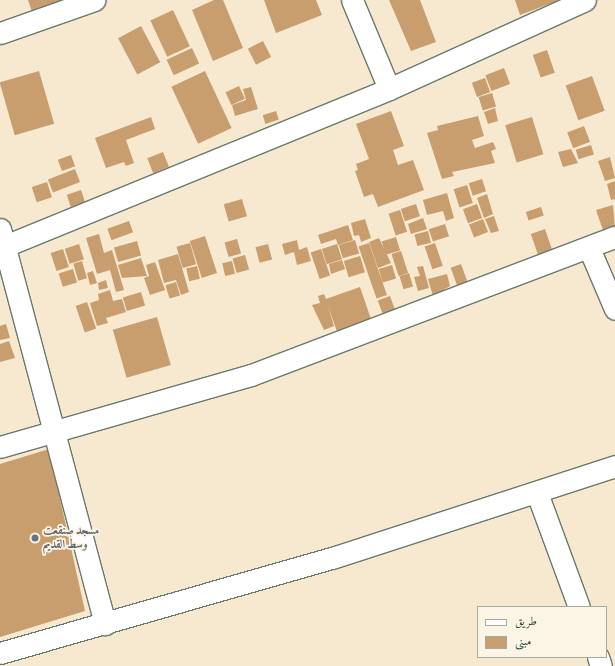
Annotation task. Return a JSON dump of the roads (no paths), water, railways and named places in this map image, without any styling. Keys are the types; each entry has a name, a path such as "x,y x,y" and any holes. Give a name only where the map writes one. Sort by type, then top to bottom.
{"street":[{"path":"0,33 94,0"},
{"path":"352,0 389,89"},
{"path":"105,624 2,241 389,89 585,0"},
{"path":"0,447 251,376 615,237"},
{"path":"589,248 615,309"},
{"path":"0,653 105,624 537,493 615,466"},
{"path":"537,493 579,606"}],"place":[{"name":"مسجد صنقعت وسط القديم","path":"35,538"}]}
